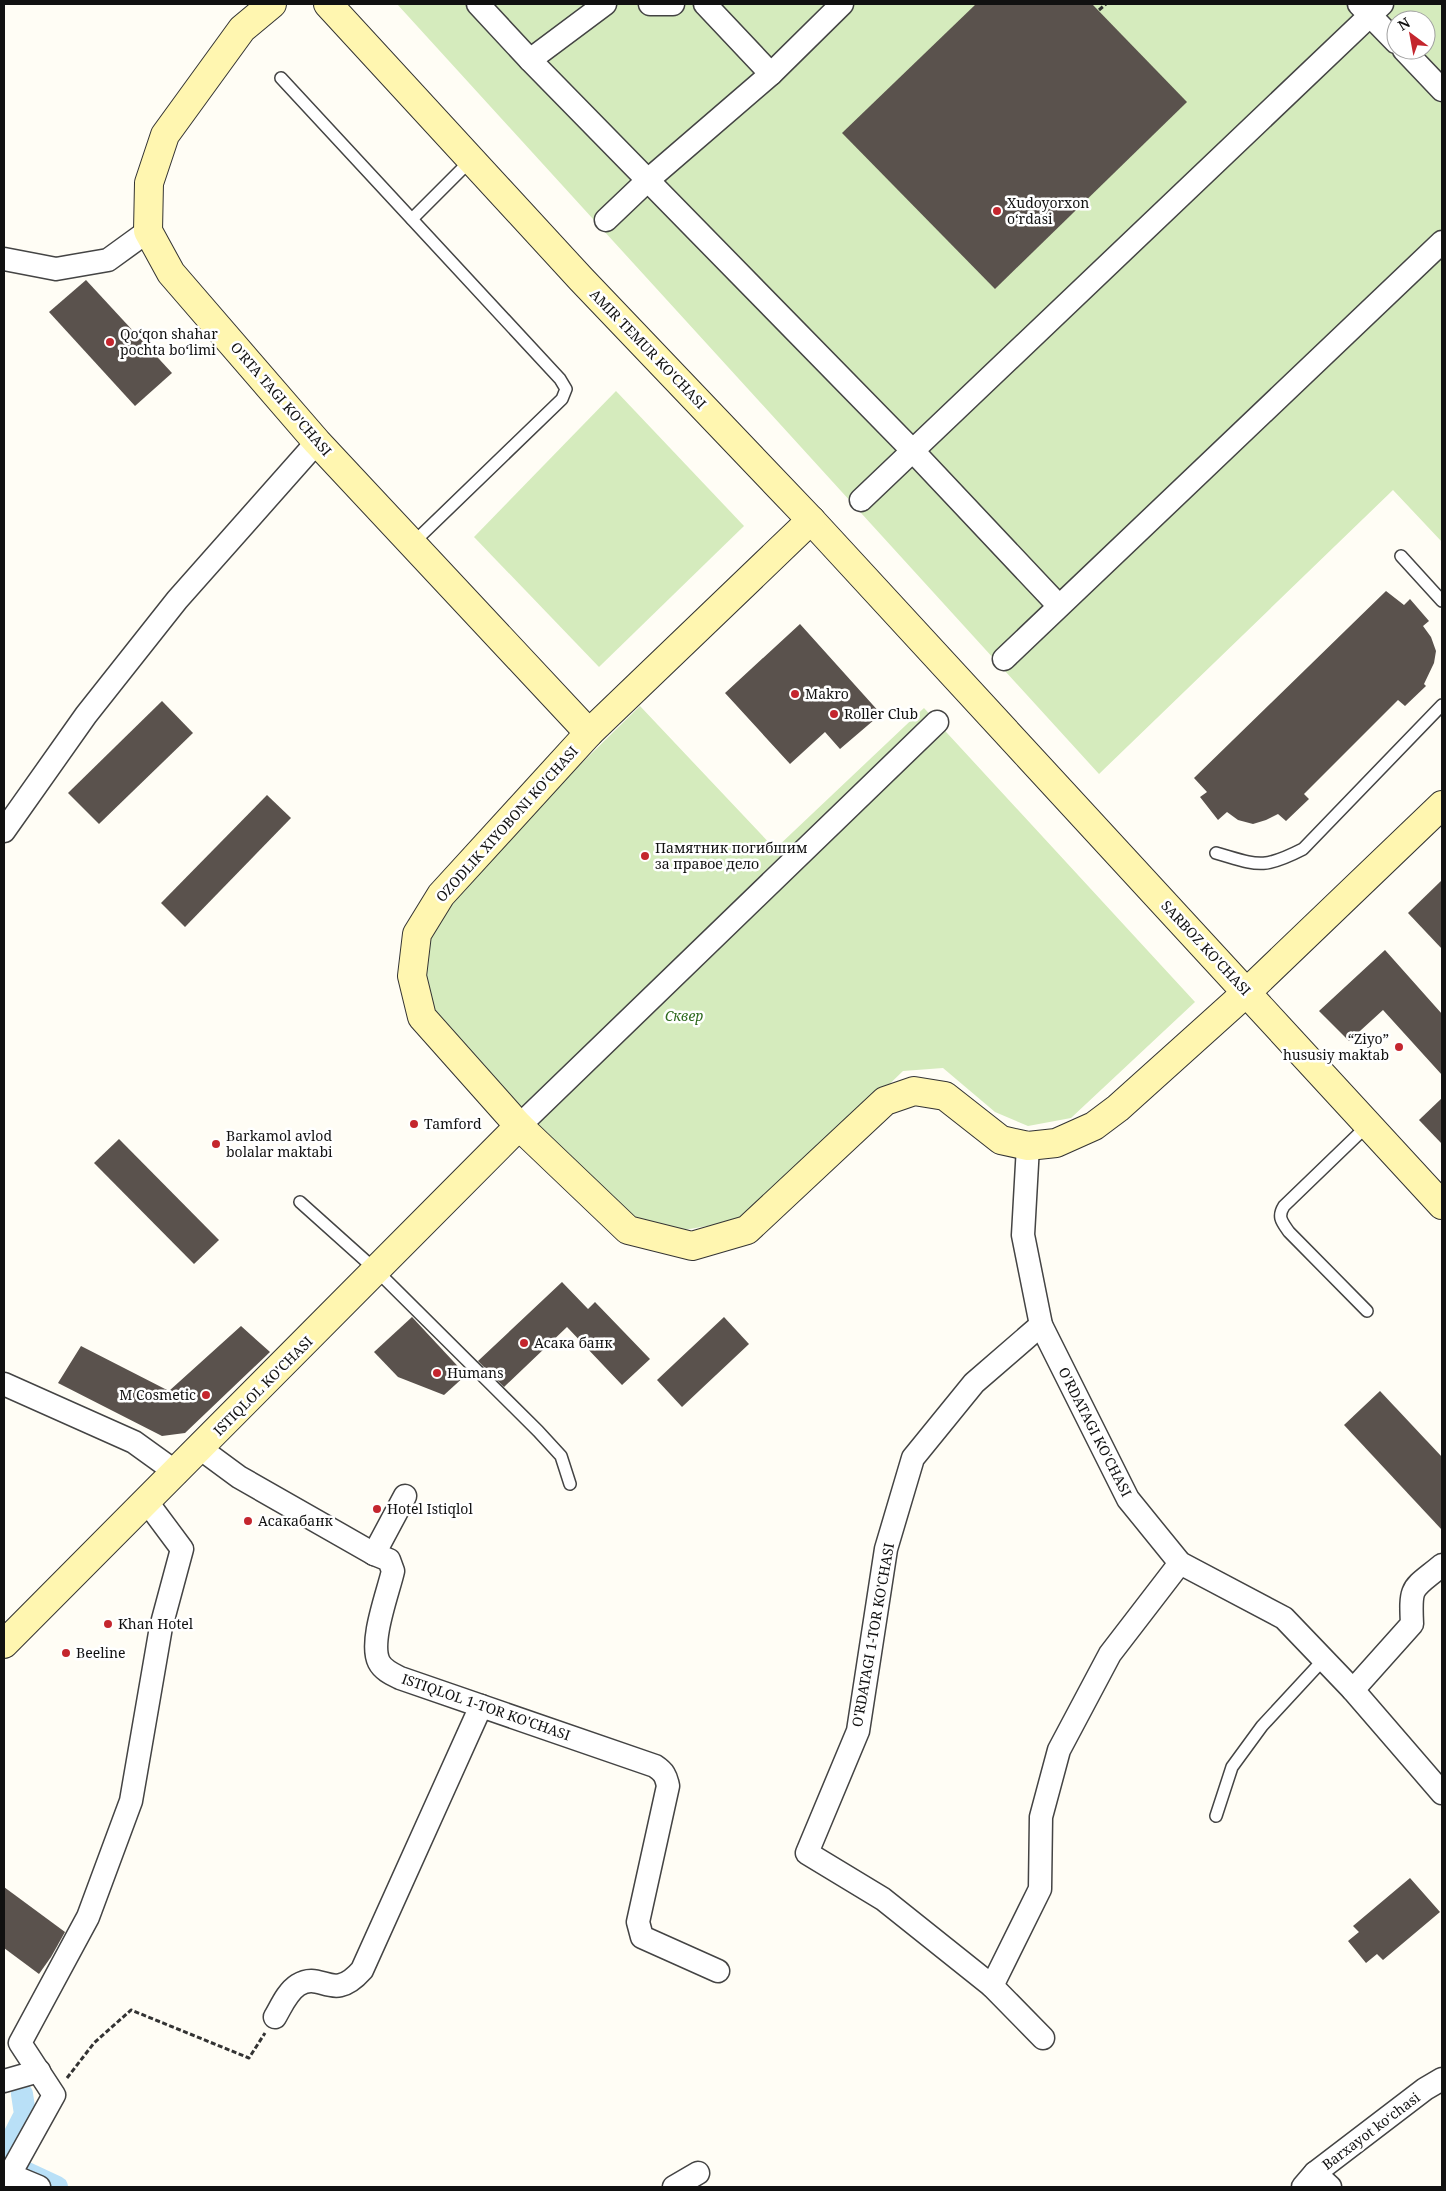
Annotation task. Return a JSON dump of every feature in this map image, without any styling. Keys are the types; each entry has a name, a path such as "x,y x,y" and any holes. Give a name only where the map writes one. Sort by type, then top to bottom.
{"main road":[{"name":"O'RTA TAGI KO'CHASI","path":"272,4 242,29 165,135 149,183 148,231 171,273 317,442 589,733"},
{"name":"AMIR TEMUR KO'CHASI","path":"328,4 581,279 811,520 970,692"},
{"name":"OZODLIK XIYOBONI KO'CHASI","path":"811,520 589,733 440,894 417,934 412,976 422,1017 520,1126 628,1230 692,1246 747,1230 885,1101 914,1091 945,1096 1002,1140 1028,1146 1056,1143 1100,1121 1118,1108 1248,992 1442,805"},
{"name":"SARBOZ KO'CHASI","path":"970,692 1442,1204"},
{"name":"ISTIQLOL KO'CHASI","path":"4,1644 201,1449 520,1126"}],"street":[{"path":"478,4 530,60 912,450 1059,606"},
{"path":"530,60 605,4"},
{"path":"650,4 673,4"},
{"path":"705,4 771,74"},
{"path":"606,220 648,180 771,74 842,4"},
{"path":"861,500 1370,8 1386,29"},
{"path":"1414,60 1442,90"},
{"path":"4,259 56,269 108,260 148,231"},
{"path":"1004,659 1442,242"},
{"path":"4,831 86,715 177,600 317,442"},
{"path":"520,1126 937,722"},
{"name":"O'RDATAGI KO'CHASI","path":"1028,1146 1023,1235 1041,1325 1128,1499 1180,1563 1284,1618 1353,1690 1442,1792"},
{"name":"O'RDATAGI 1-TOR KO'CHASI","path":"1041,1325 974,1383 913,1458 886,1549 858,1731 807,1853 883,1899 992,1986 1043,2038"},
{"path":"4,1384 134,1442 176,1473"},
{"name":"ISTIQLOL 1-TOR KO'CHASI","path":"201,1449 239,1477 374,1554 389,1560 393,1571 375,1645 379,1662 386,1671 400,1678 655,1766 666,1776 668,1786 638,1922 639,1931 642,1937 718,1971"},
{"path":"374,1554 405,1496"},
{"path":"39,2187 6,2180 54,2095 20,2043 88,1916 131,1801 161,1627 182,1549 147,1502"},
{"path":"992,1986 1040,1889 1041,1817 1059,1750 1110,1654 1180,1563"},
{"path":"1353,1690 1412,1624 1410,1597 1414,1588 1442,1565"},
{"path":"275,2017 289,1993 299,1984 310,1981 341,1987 353,1980 362,1970 481,1706"},
{"path":"4,2081 39,2071"},
{"name":"Barxayot koʻchasi","path":"1316,2183 1425,2089 1442,2079"},
{"path":"674,2187 698,2173"}],"lane":[{"path":"281,78 560,379 566,389 562,399 412,544"},
{"path":"412,219 472,159"},
{"path":"1401,556 1442,601"},
{"path":"1216,852 1257,865 1278,862 1303,849 1442,705"},
{"path":"1367,1312 1290,1232 1280,1219 1280,1212 1368,1124"},
{"path":"300,1202 377,1271 561,1456 570,1484"},
{"path":"1216,1816 1232,1766 1262,1726 1324,1660"}],"path":[{"path":"1099,10 1106,4"},
{"path":"54,2095 94,2043 131,2010 249,2058 275,2017"}],"green space":[{"path":"397,4 1442,4 1442,542 1393,490 1099,774"},
{"path":"616,391 744,526 599,667 474,537"},
{"name":"Сквер","path":"640,706 775,849 924,708 1195,1002 1071,1118 1028,1126 995,1112 943,1068 903,1071 750,1219 665,1233 594,1201 430,1016 418,961 449,893"}],"building":[{"name":"Xudoyorxon oʻrdasi","path":"976,4 1092,4 1187,102 995,289 842,133"},
{"name":"Qo‘qon shahar pochta bo‘limi","path":"86,280 172,373 135,406 49,312"},
{"path":"1386,591 1404,605 1410,599 1429,621 1423,626 1431,637 1436,651 1434,663 1424,684 1426,686 1405,706 1398,700 1304,794 1309,799 1286,821 1278,814 1253,824 1238,820 1227,812 1218,820 1200,797 1207,792 1194,778"},
{"name":"Makro","path":"800,624 881,714 840,749 825,732 790,764 725,693"},
{"path":"162,701 193,733 99,824 68,793"},
{"path":"267,795 291,818 185,927 161,903"},
{"path":"1442,880 1442,949 1408,913"},
{"path":"1385,950 1442,1014 1442,1075 1383,1010 1349,1041 1319,1011"},
{"path":"1442,1098 1442,1144 1419,1120"},
{"path":"119,1139 219,1240 194,1264 94,1163"},
{"name":"Асака банк","path":"562,1282 588,1309 595,1302 650,1359 622,1385 567,1327 504,1387 478,1361"},
{"path":"412,1317 466,1375 444,1395 398,1377 374,1352"},
{"path":"724,1317 749,1344 682,1407 657,1380"},
{"path":"241,1326 270,1352 185,1433 162,1436 58,1383 81,1346 169,1391"},
{"path":"1380,1391 1442,1457 1442,1530 1344,1425"},
{"path":"1410,1878 1440,1912 1383,1960 1377,1954 1366,1963 1348,1941 1359,1932 1353,1926"},
{"path":"4,1887 65,1932 39,1974 4,1948"}],"waterway":[{"path":"4,2155 25,2114 22,2094"},
{"path":"27,2173 57,2187"}],"place":[{"name":"Xudoyorxon oʻrdasi","path":"997,211"},
{"name":"Qo‘qon shahar pochta bo‘limi","path":"110,342"},
{"name":"Makro","path":"795,694"},
{"name":"Roller Club","path":"834,714"},
{"name":"Памятник погибшим за правое дело","path":"645,856"},
{"name":"“Ziyo” hususiy maktab","path":"1399,1047"},
{"name":"Tamford","path":"414,1124"},
{"name":"Barkamol avlod bolalar maktabi","path":"216,1144"},
{"name":"Асака банк","path":"524,1343"},
{"name":"Humans","path":"437,1373"},
{"name":"M Cosmetic","path":"206,1395"},
{"name":"Hotel Istiqlol","path":"377,1509"},
{"name":"Асакабанк","path":"248,1521"},
{"name":"Khan Hotel","path":"108,1624"},
{"name":"Beeline","path":"66,1653"}]}
